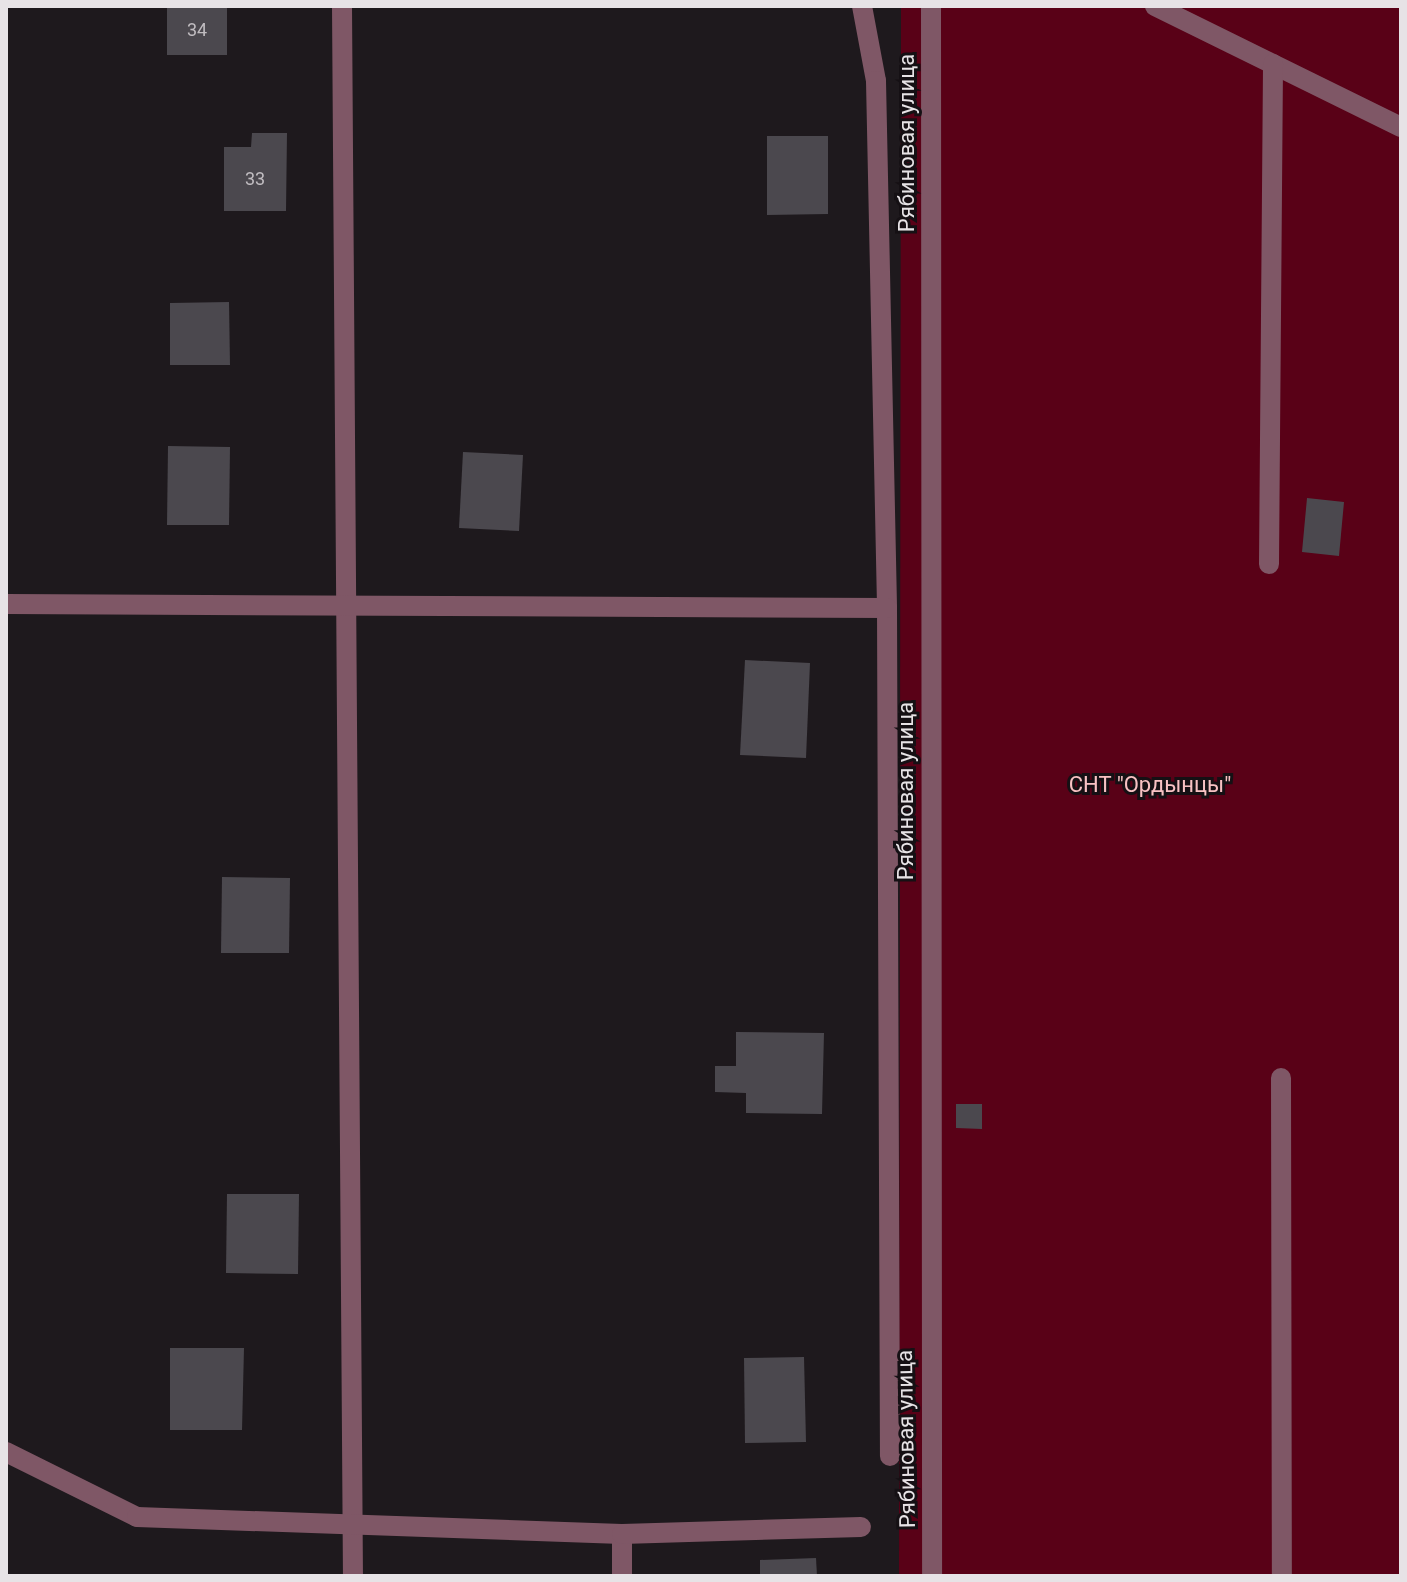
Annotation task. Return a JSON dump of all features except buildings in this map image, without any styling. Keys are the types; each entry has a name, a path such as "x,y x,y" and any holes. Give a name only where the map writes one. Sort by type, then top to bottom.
{"street":[{"path":"342,6 349,603 353,1576"},
{"path":"862,6 876,81 887,608 890,1456"},
{"name":"Рябиновая улица","path":"931,6 932,1576"},
{"path":"1155,6 1401,127"},
{"path":"1269,564 1273,64"},
{"path":"6,604 349,603 887,608"},
{"path":"1281,1078 1282,1576"},
{"path":"6,1452 137,1517 352,1528 622,1534 861,1527"},
{"path":"622,1534 622,1576"}],"green space":[{"name":"СНТ \"Ордынцы\"","path":"901,6 1401,6 1401,1576 899,1576"}]}
